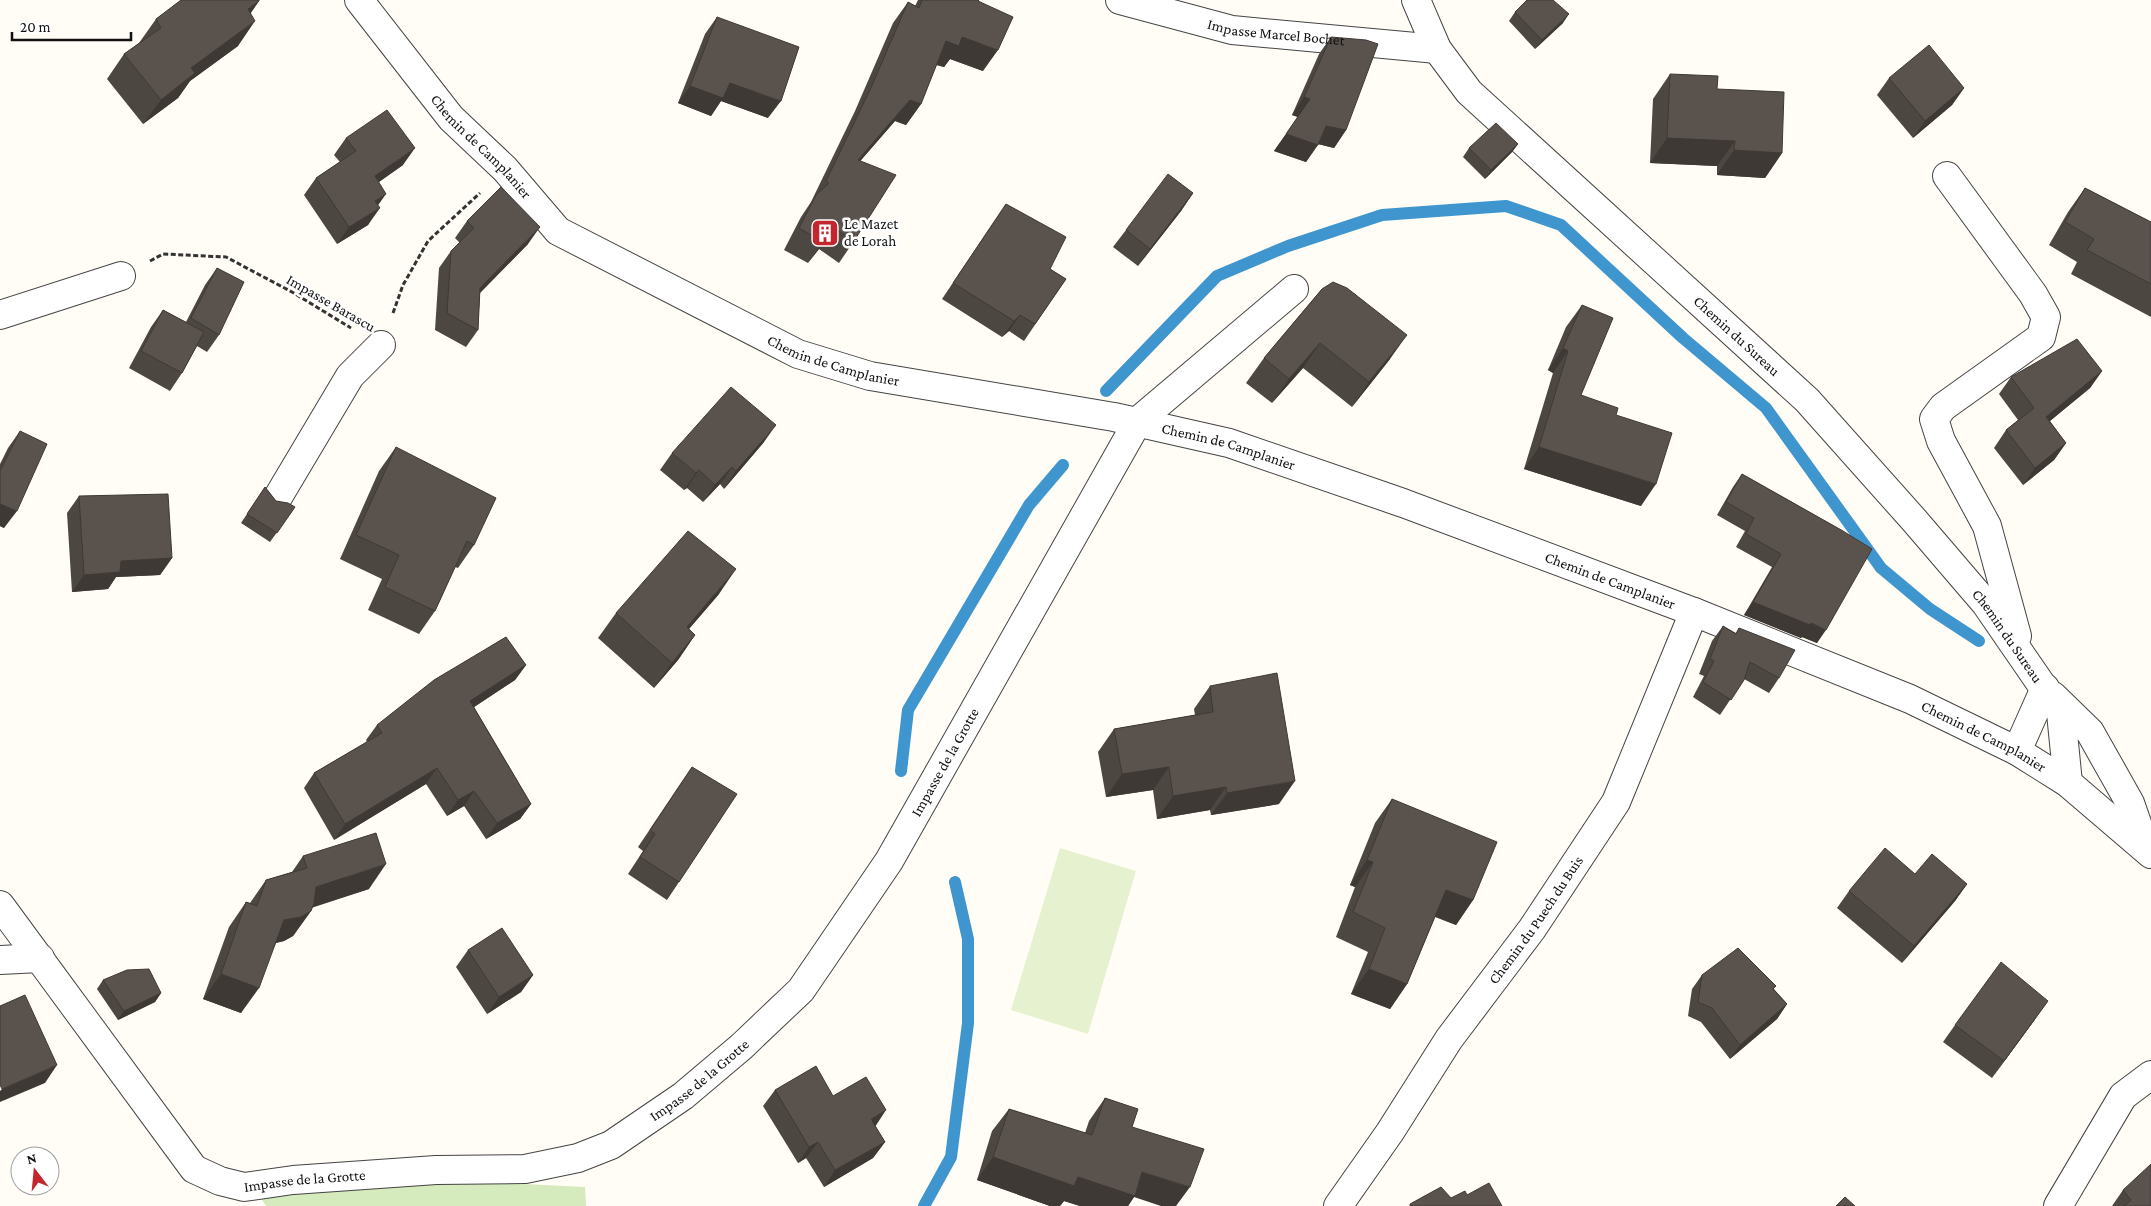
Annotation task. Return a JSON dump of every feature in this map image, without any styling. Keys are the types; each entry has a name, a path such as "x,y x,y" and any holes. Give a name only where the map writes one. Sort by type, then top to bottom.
{"street":[{"name":"Chemin de Camplanier","path":"359,0 451,118 505,169 558,232 798,354 870,376 1138,421 1229,443 1403,503 1694,612 1910,700 2017,751 2068,783 2149,852"},
{"name":"Impasse Marcel Bochet","path":"1120,0 1232,30 1437,49"},
{"name":"Chemin du Sureau","path":"1416,0 1437,49 1468,92 1807,400 1986,604 2061,713 2068,783"},
{"path":"1947,176 2033,294 2046,317 2041,337 1943,407 1934,419 1940,441 1987,526 2023,657"},
{"path":"0,315 121,276"},
{"path":"1138,421 1294,289"},
{"path":"278,497 350,376 381,345"},
{"name":"Impasse de la Grotte","path":"0,905 194,1169 220,1181 244,1187 293,1180 436,1170 526,1169 578,1158 611,1145 683,1096 741,1047 801,990 889,861 1138,421"},
{"name":"Chemin du Puech du Buis","path":"1338,1206 1390,1132 1449,1039 1532,929 1616,802 1694,612"},
{"name":"Chemin du Sureau","path":"2017,751 2045,688"},
{"name":"Chemin du Sureau","path":"2045,688 2090,732 2130,803 2149,852"},
{"path":"0,960 40,958"},
{"path":"2058,1206 2123,1096 2151,1075"}],"path":[{"name":"Impasse Barascu","path":"121,276 163,254 226,257 292,292 381,345 403,285 428,241 505,169"}],"green space":[{"path":"1060,848 1136,871 1088,1034 1011,1010"},
{"path":"439,1180 585,1187 586,1206 266,1206 258,1194"}],"building":[{"path":"181,0 259,1 248,9 255,21 191,68 195,73 161,100 124,54 161,28 156,19"},
{"path":"922,0 979,0 1013,17 998,50 962,37 959,46 946,41 921,104 910,100 858,160 896,175 854,241 834,228 823,242 799,228 816,195 829,183 826,181 870,90 908,2 919,8"},
{"path":"1527,0 1553,0 1569,14 1542,40 1515,12"},
{"path":"717,17 799,47 781,101 730,83 723,98 690,86"},
{"path":"1331,37 1366,40 1378,44 1346,130 1326,126 1318,145 1286,134 1310,99 1304,97"},
{"path":"1929,45 1964,88 1925,121 1889,78"},
{"path":"1670,74 1718,76 1717,89 1784,92 1782,153 1734,150 1735,141 1667,138"},
{"path":"387,110 415,148 375,176 386,194 375,201 380,208 349,227 316,178 356,151 346,138"},
{"path":"1496,123 1518,144 1491,170 1469,148"},
{"path":"1168,174 1193,193 1150,249 1126,230"},
{"path":"501,187 540,227 480,288 478,330 447,313 451,251 474,228 467,221"},
{"path":"2085,188 2151,222 2151,284 2087,250 2094,239 2065,222"},
{"path":"1006,204 1066,237 1050,269 1066,279 1035,324 1020,315 1014,321 953,283"},
{"path":"217,268 244,282 219,335 191,318"},
{"path":"1333,282 1347,288 1407,335 1369,382 1320,343 1289,379 1264,358 1322,289"},
{"path":"1582,305 1613,318 1581,395 1618,408 1616,415 1672,433 1656,484 1539,447 1568,351 1563,348"},
{"path":"163,310 204,332 182,373 141,351"},
{"path":"2077,339 2102,371 2046,417 2066,443 2035,468 2006,430 2034,408 2011,377"},
{"path":"731,387 776,425 736,471 732,467 715,485 699,470 696,473 672,453"},
{"path":"20,431 47,444 17,511 0,504 0,471"},
{"path":"396,447 496,498 474,545 467,541 435,611 385,587 399,555 356,535"},
{"path":"1742,474 1872,549 1826,630 1753,602 1781,554 1746,534 1754,518 1726,502"},
{"path":"265,487 276,501 288,503 295,507 277,533 247,514"},
{"path":"168,494 172,558 121,561 120,572 84,575 79,496"},
{"path":"688,531 736,569 687,627 695,635 672,663 616,613"},
{"path":"1723,626 1736,634 1739,628 1795,650 1779,678 1750,662 1744,680 1731,700 1703,682 1714,661 1710,659"},
{"path":"506,637 526,665 470,701 531,804 497,823 474,791 458,800 437,768 345,824 314,773 382,733 377,725 434,680"},
{"path":"1277,673 1295,781 1227,793 1226,787 1173,796 1169,767 1122,774 1114,729 1213,712 1210,686"},
{"path":"692,767 737,794 679,882 640,857 655,834 650,830"},
{"path":"1392,799 1497,842 1473,900 1446,890 1407,984 1369,969 1385,928 1353,912 1373,862 1367,860"},
{"path":"376,833 386,864 316,887 311,911 301,917 284,920 259,988 221,974 246,902 257,906 266,880 307,868 303,856"},
{"path":"1885,848 1915,874 1932,854 1967,884 1914,946 1849,891"},
{"path":"502,928 533,975 499,997 468,950"},
{"path":"1738,948 1776,986 1773,989 1787,1004 1740,1045 1712,1008 1698,1002 1702,975"},
{"path":"2001,962 2048,1001 2004,1061 1955,1025"},
{"path":"149,969 161,993 124,1011 103,980 127,970"},
{"path":"25,995 57,1065 2,1089 0,1085 0,1006"},
{"path":"816,1066 833,1096 866,1077 886,1110 871,1119 885,1142 835,1170 818,1142 809,1147 775,1090"},
{"path":"1105,1098 1138,1109 1132,1127 1204,1149 1190,1187 1142,1172 1135,1196 1078,1177 1074,1186 993,1157 1009,1109 1092,1135"},
{"path":"2151,1164 2151,1206 2124,1206 2131,1200 2123,1190"},
{"path":"1489,1183 1502,1206 1410,1206 1410,1204 1441,1187 1451,1198 1465,1191 1467,1195"},
{"path":"1845,1197 1855,1206 1836,1206"}],"waterway":[{"path":"1106,391 1217,276 1288,246 1382,215 1506,206 1561,225 1683,338 1766,408 1881,568 1930,609 1979,641"},
{"path":"901,771 908,710 1029,505 1063,465"},
{"path":"924,1206 951,1157 968,1023 968,939 955,882"}],"place":[{"name":"Le Mazet de Lorah","path":"825,233"}]}
